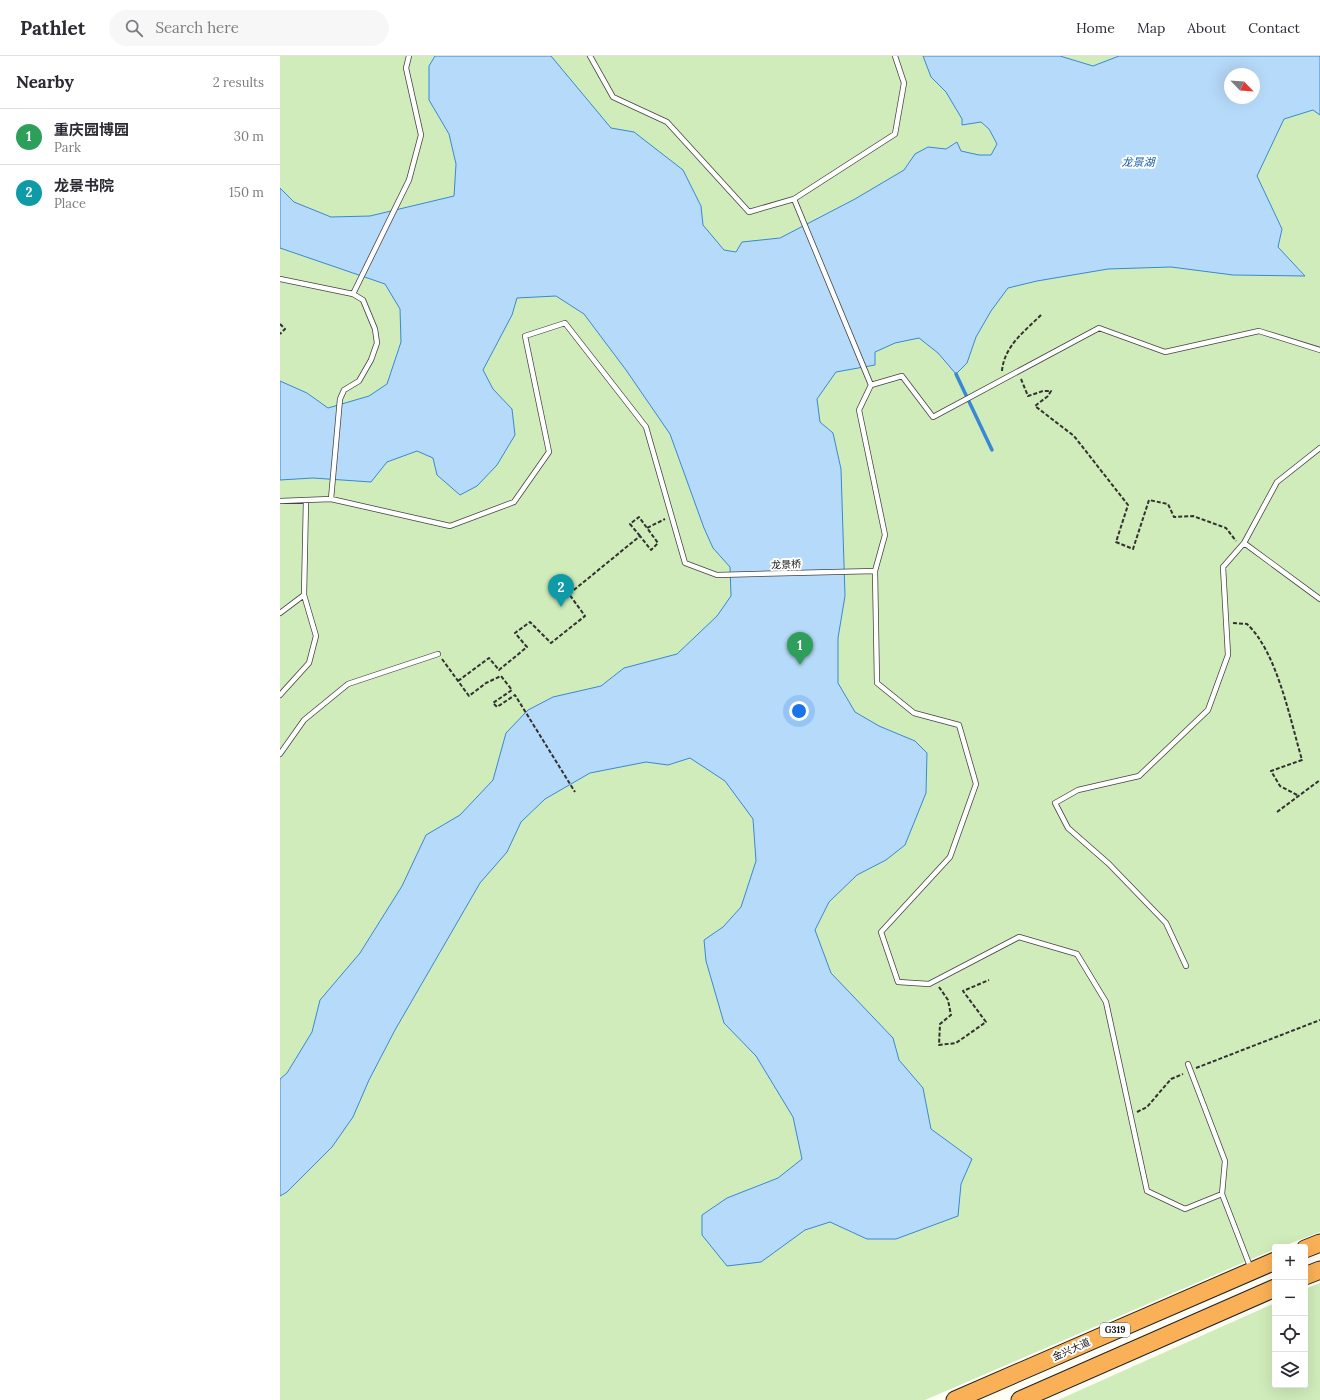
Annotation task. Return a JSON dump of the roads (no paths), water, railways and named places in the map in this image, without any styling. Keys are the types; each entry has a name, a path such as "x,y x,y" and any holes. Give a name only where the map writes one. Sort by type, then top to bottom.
{"highway":[{"path":"1308,1248 1320,1243"},
{"name":"金兴大道","path":"955,1400 1272,1262"},
{"path":"1308,1275 1320,1270"},
{"name":"G319","path":"1020,1400 1272,1289"}],"lane":[{"path":"353,294 409,180 421,135 406,68 409,56"},
{"path":"590,56 612,97 667,122 749,212 794,199 895,134 904,83 894,56"},
{"path":"794,199 871,385"},
{"path":"280,279 353,294 363,300 375,329 378,343 372,360 358,381 344,390 340,399 331,500 280,501"},
{"name":"龙景桥","path":"331,500 450,526 514,502 549,452 525,336 565,323 646,427 685,563 717,575 875,571"},
{"path":"1222,1194 1185,1209 1146,1191 1106,1002 1077,954 1019,937 929,984 898,982 881,932 950,857 976,784 959,725 914,713 878,683 875,571 885,535 859,410 871,385 902,376 933,418 984,392 1002,380 1099,328 1165,352 1259,331 1320,350"},
{"path":"1186,966 1166,923 1109,864 1068,828 1055,803 1078,790 1139,776 1208,710 1228,655 1223,567 1244,543 1277,482 1320,448"},
{"path":"280,695 309,663 316,636 304,595 306,500"},
{"path":"1244,543 1320,599"},
{"path":"280,613 304,595"},
{"path":"280,754 304,720 348,684 438,654"},
{"path":"1188,1064 1226,1161 1222,1194 1252,1271"}],"water":[{"name":"龙景湖","path":"435,56 551,56 611,128 634,132 683,170 701,206 703,225 724,250 736,252 742,242 780,238 855,199 904,170 915,154 928,147 946,149 957,142 961,151 979,155 991,155 997,144 989,129 981,122 962,125 962,119 946,92 931,77 923,56 1060,56 1093,66 1119,56 1320,56 1320,115 1313,110 1284,119 1257,176 1282,229 1278,247 1305,276 1233,275 1171,267 1108,269 1037,281 1008,288 991,311 976,337 967,363 956,374 938,353 919,338 895,343 875,352 875,365 836,372 817,399 820,422 833,433 841,469 845,596 838,638 838,683 855,712 879,726 915,741 927,753 926,793 905,845 886,860 857,875 829,902 815,930 831,973 893,1038 899,1060 923,1088 931,1129 972,1159 961,1184 958,1216 896,1239 867,1239 830,1222 805,1230 761,1262 727,1266 702,1235 702,1215 727,1198 778,1178 802,1159 793,1117 756,1056 724,1023 706,961 704,940 723,927 741,907 756,861 753,819 725,781 690,758 668,765 646,762 590,773 545,799 521,822 507,852 480,883 395,1030 369,1080 353,1117 332,1147 287,1192 280,1196 280,1079 287,1073 312,1032 320,1000 360,953 402,886 426,835 460,815 493,780 506,733 528,710 553,697 601,686 624,668 677,654 717,616 731,596 730,567 713,548 704,528 670,434 626,370 584,314 556,296 517,298 512,315 483,370 493,389 512,409 515,435 497,465 477,486 460,495 437,475 433,458 417,451 387,462 371,482 313,478 280,480 280,381 307,393 328,408 369,396 387,384 401,342 400,309 385,284 280,248 280,188 294,202 331,217 370,216 454,196 456,164 449,134 429,100 429,66"}],"waterway":[{"path":"956,374 992,450"}],"place":[{"name":"龙景书院","path":"561,607"},
{"name":"重庆园博园","path":"800,665"}]}
